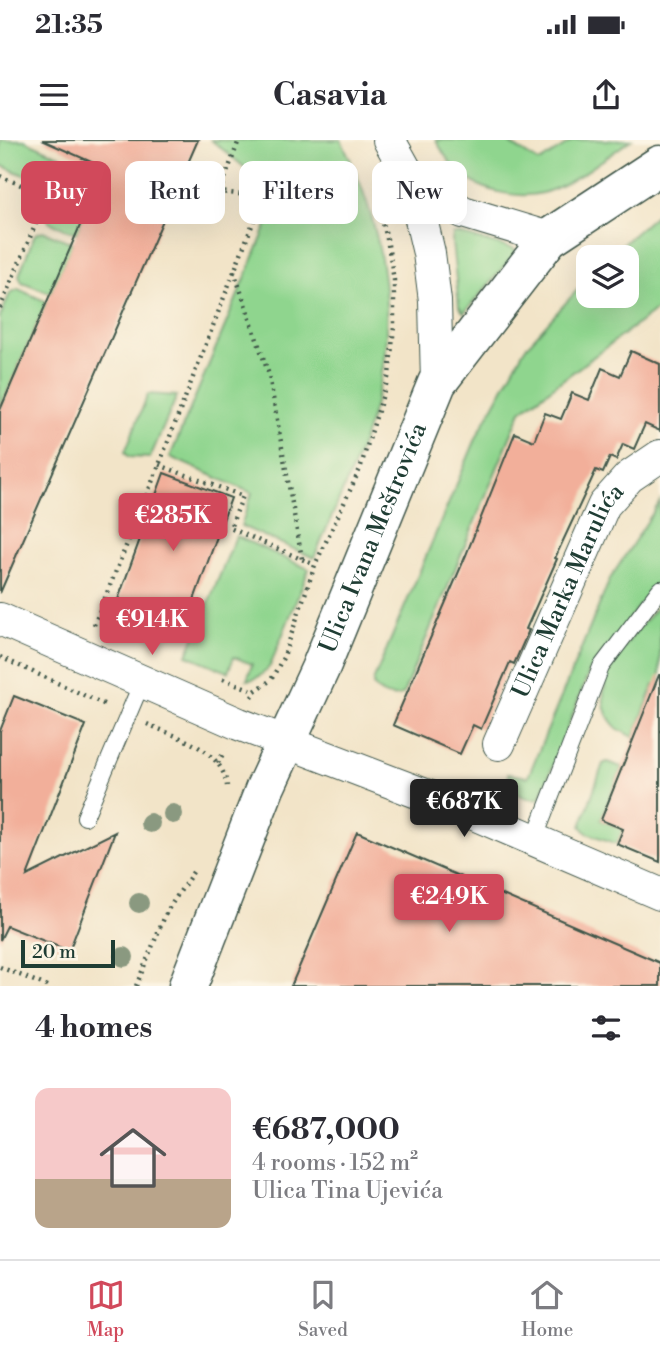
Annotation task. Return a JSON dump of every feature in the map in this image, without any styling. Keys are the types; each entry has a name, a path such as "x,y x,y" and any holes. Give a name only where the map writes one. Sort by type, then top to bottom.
{"main road":[{"name":"Ulica Ivana Meštrovića","path":"188,985 284,742 320,668 437,383 549,238 660,165"}],"street":[{"path":"389,140 401,161"},
{"path":"467,213 549,238"},
{"path":"422,224 435,301 437,383"},
{"name":"Ulica Marka Marulića","path":"499,744 604,505 629,477 660,456"},
{"path":"0,619 284,742 467,811 660,894"}],"lane":[{"path":"534,840 601,667 660,589"},
{"path":"85,817 142,682"}],"path":[{"path":"92,629 263,197 220,192 239,140"},
{"path":"0,176 21,185"},
{"path":"0,308 36,224"},
{"path":"255,691 271,680 284,656 315,565 360,469 390,375 394,280 383,224"},
{"path":"234,270 269,376 302,559"},
{"path":"159,465 243,496 230,528 315,565"},
{"path":"218,763 227,784 224,797"},
{"path":"136,986 167,911 194,870"},
{"path":"0,967 47,986"}],"green space":[{"path":"0,140 24,140 71,161 21,161 21,174 0,165"},
{"path":"211,140 341,140 350,161 239,161"},
{"path":"436,140 504,140 539,162 574,140 631,140 564,184 530,195 503,193 478,185 467,179 467,161 449,161"},
{"path":"358,179 367,203 383,269 386,337 375,404 347,482 314,558 241,526 252,493 170,457 268,224 358,224"},
{"path":"660,211 660,307 521,411 403,694 391,696 382,693 373,685 374,679 478,434 525,348 576,291 576,308 639,308 639,245 622,245"},
{"path":"52,224 81,224 77,233"},
{"path":"43,231 73,243 51,293 22,282 19,275 35,234"},
{"path":"453,234 514,249 516,253 464,313 459,307"},
{"path":"18,289 47,302 0,409 0,317 10,293"},
{"path":"148,394 177,396 150,458 129,457 125,452"},
{"path":"660,502 660,578 590,670 540,798 522,796 514,790 508,774 528,777 610,579"},
{"path":"236,536 309,569 270,666 260,676 247,680 252,664 234,657 228,672 187,655"},
{"path":"660,603 660,687 654,685 634,737 615,726 606,711 604,695 607,678 626,645"},
{"path":"607,762 622,767 601,820 623,829 617,844 587,833 581,826 603,764"}],"building":[{"path":"42,140 198,140 189,161 125,161 125,224 161,224 0,593 0,410 81,224 111,224 111,161 89,161"},
{"path":"631,351 660,364 660,431 645,424 634,449 623,444 616,460 610,457 603,473 596,470 555,558 557,559 526,629 529,630 514,664 510,662 481,729 473,725 460,754 393,725 515,433 534,441 545,413 561,419 572,393 589,400 602,368 620,376"},
{"path":"164,473 231,498 182,633 115,608"},
{"path":"659,675 660,862 617,844 623,829 601,820"},
{"path":"14,696 86,725 27,876 115,832 69,951 7,926 0,940 0,731"},
{"path":"357,832 660,963 660,986 291,986"}]}
